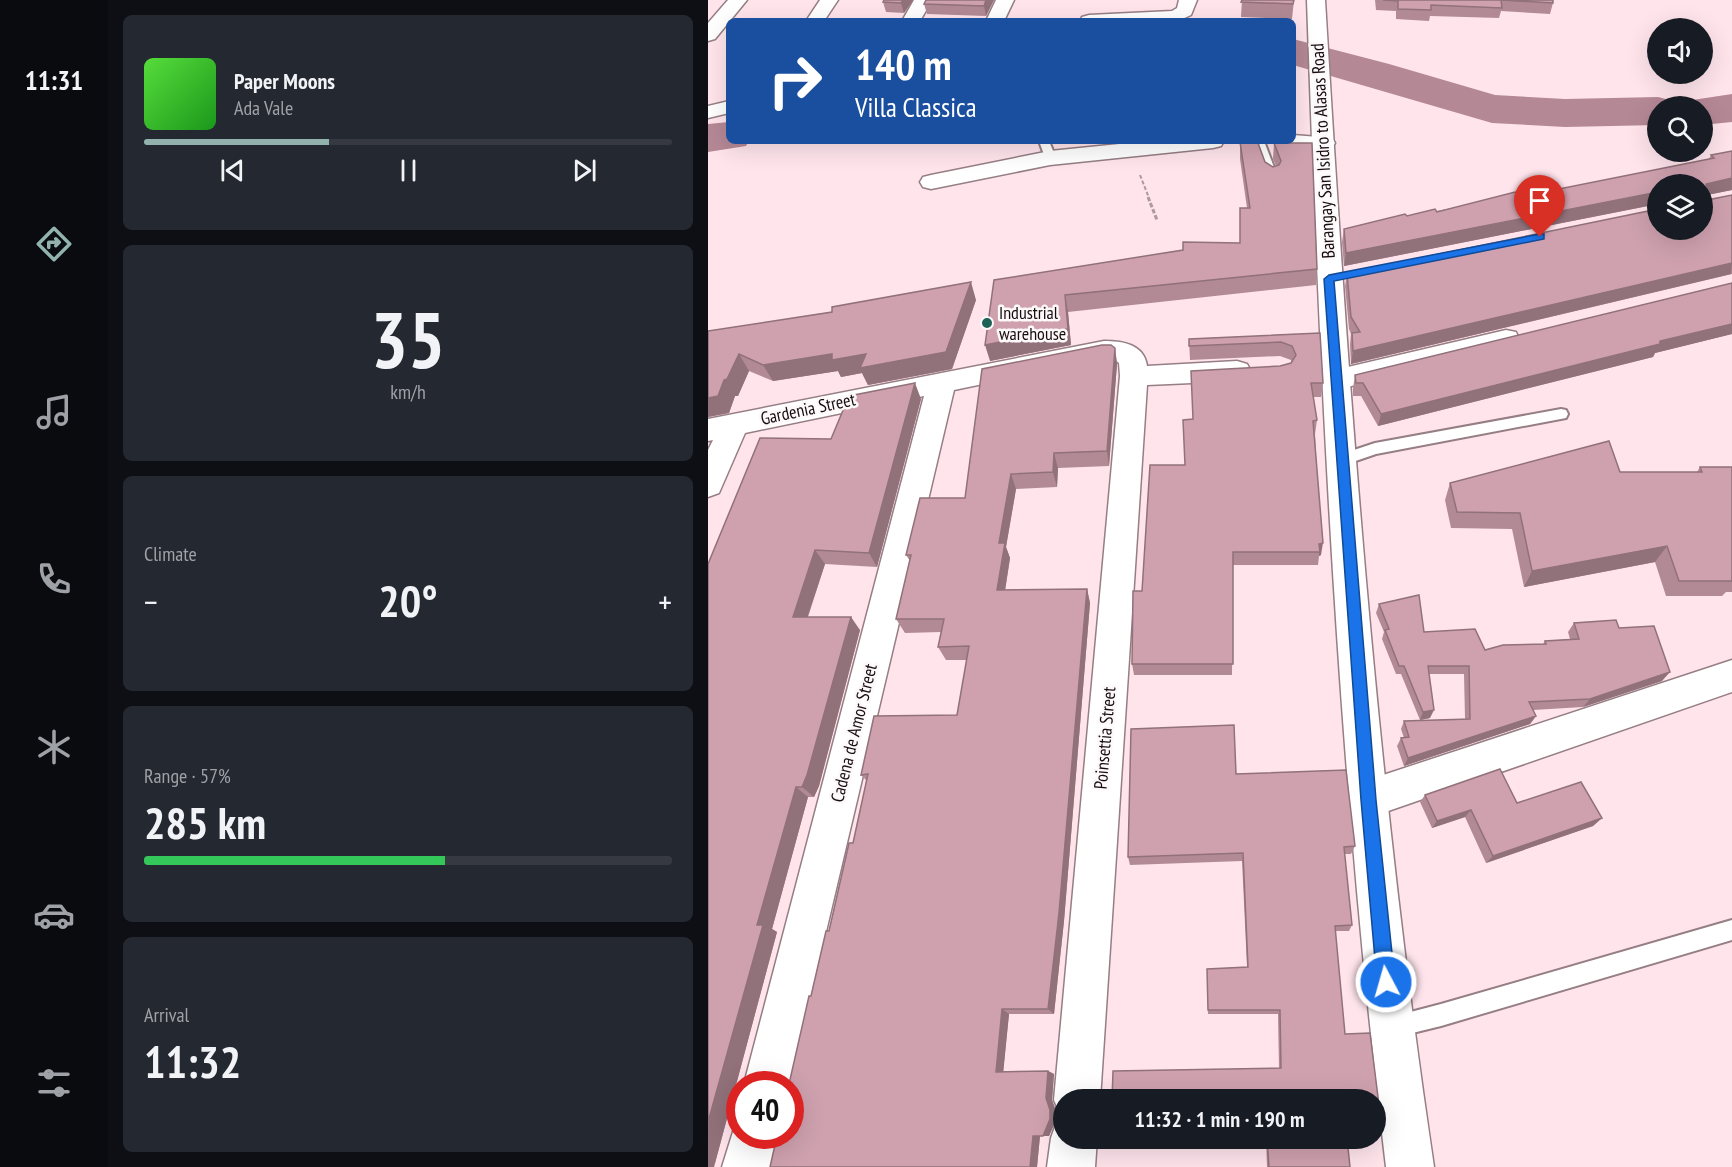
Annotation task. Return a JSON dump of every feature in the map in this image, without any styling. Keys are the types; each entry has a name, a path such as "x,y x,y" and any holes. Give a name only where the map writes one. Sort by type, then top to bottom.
{"street":[{"path":"708,35 738,0"},
{"path":"817,18 829,0"},
{"path":"913,18 923,0"},
{"path":"996,18 1005,0"},
{"path":"1092,18 1099,0"},
{"path":"1141,18 1175,16 1183,13 1188,0"},
{"name":"Barangay San Isidro to Alasas Road","path":"1316,0 1324,143 1341,276 1335,380 1368,800 1391,1027 1410,1167"},
{"path":"708,112 726,108"},
{"path":"1296,141 1324,143"},
{"path":"931,182 1047,150 1134,148 1179,144"},
{"path":"1335,380 1531,333"},
{"name":"Gardenia Street","path":"721,427 1104,350 1127,363 1257,369"},
{"name":"Poinsettia Street","path":"1078,1089 1127,363"},
{"name":"Cadena de Amor Street","path":"769,1071 942,381"},
{"path":"708,486 721,427"},
{"path":"1368,800 1732,676"},
{"path":"746,1167 751,1149"},
{"path":"1071,1167 1073,1149"}],"lane":[{"path":"1259,144 1272,178"},
{"path":"1341,460 1375,449 1561,414"},
{"path":"1391,1027 1441,1015 1732,930"}],"path":[{"path":"1134,148 1144,188 1157,220"}],"building":[{"path":"884,0 903,0 901,3 883,2"},
{"path":"926,0 986,0 984,6 924,4"},
{"path":"1242,0 1294,0 1293,4 1241,2"},
{"path":"1383,0 1501,0 1502,8 1431,5 1431,10 1398,9 1398,1"},
{"path":"1501,0 1553,0 1553,3"},
{"path":"1312,143 1317,269 1065,295 1068,329 985,345 994,280 1183,250 1183,242 1240,243 1240,208 1250,208 1240,144 1258,144 1265,162 1273,167 1279,165 1281,161 1274,144"},
{"path":"1732,151 1732,178 1713,182 1713,174 1647,174 1647,194 1346,253 1344,229 1405,214 1407,216 1435,209 1437,212 1515,192 1519,195 1556,186 1559,189 1694,162 1713,162 1713,155"},
{"path":"1732,195 1732,263 1353,351 1352,333 1360,332 1351,317 1347,273 1647,211 1647,240 1713,240 1713,199"},
{"path":"971,282 946,352 860,368 866,354 832,360 832,354 763,365 739,354 718,396 708,398 708,331 832,312 832,307"},
{"path":"1732,283 1732,324 1660,341 1660,344 1381,414 1363,383 1356,383 1355,375"},
{"path":"1320,333 1323,383 1311,383 1317,420 1313,421 1323,543 1319,544 1320,552 1233,552 1233,664 1132,664 1133,591 1142,591 1150,465 1185,465 1183,420 1193,419 1191,371 1280,366 1291,363 1296,355 1292,346 1281,342 1189,346 1189,339"},
{"path":"1102,345 1111,345 1115,348 1107,451 1054,453 1053,472 1011,474 999,543 1005,543 997,590 1087,589 1059,913 1048,1009 1002,1009 996,1072 1048,1071 1046,1098 1050,1119 1043,1136 1033,1136 1030,1167 770,1167 774,1149 804,1149 804,1071 792,1071 826,931 829,931 849,843 853,843 868,774 861,775 874,716 957,715 969,646 938,647 944,619 896,619 911,555 906,555 920,498 965,498 982,369"},
{"path":"915,383 869,553 815,550 793,617 851,617 807,775 802,787 796,787 757,925 763,925 708,1122 708,564 760,438 831,439 849,396"},
{"path":"1609,441 1620,472 1702,472 1700,467 1732,467 1732,581 1679,581 1667,546 1532,571 1520,513 1457,512 1450,483"},
{"path":"1419,595 1424,632 1475,629 1485,650 1503,645 1546,644 1545,641 1579,639 1574,623 1616,620 1619,628 1654,626 1670,672 1590,699 1529,702 1536,716 1408,758 1401,738 1409,737 1404,721 1470,719 1469,666 1428,666 1434,710 1423,712 1404,666 1399,666 1385,630 1389,629 1379,604"},
{"path":"1234,725 1236,774 1346,770 1355,846 1344,847 1352,925 1335,926 1345,1034 1370,1033 1377,1089 1112,1089 1113,1071 1281,1068 1280,1010 1208,1010 1207,969 1248,967 1243,853 1128,857 1131,729"},
{"path":"1500,769 1517,803 1581,782 1602,818 1493,856 1471,810 1437,821 1425,795"},
{"path":"1268,1149 1348,1149 1350,1167 1269,1167"}],"waterway":[{"path":"1296,53 1492,109 1565,113 1647,111"},
{"path":"1713,110 1732,108"},
{"path":"708,138 726,136"}],"place":[{"name":"Industrial warehouse","path":"987,323"}],"route":[{"path":"1386,982 1368,800 1329,279 1540,237"}]}
